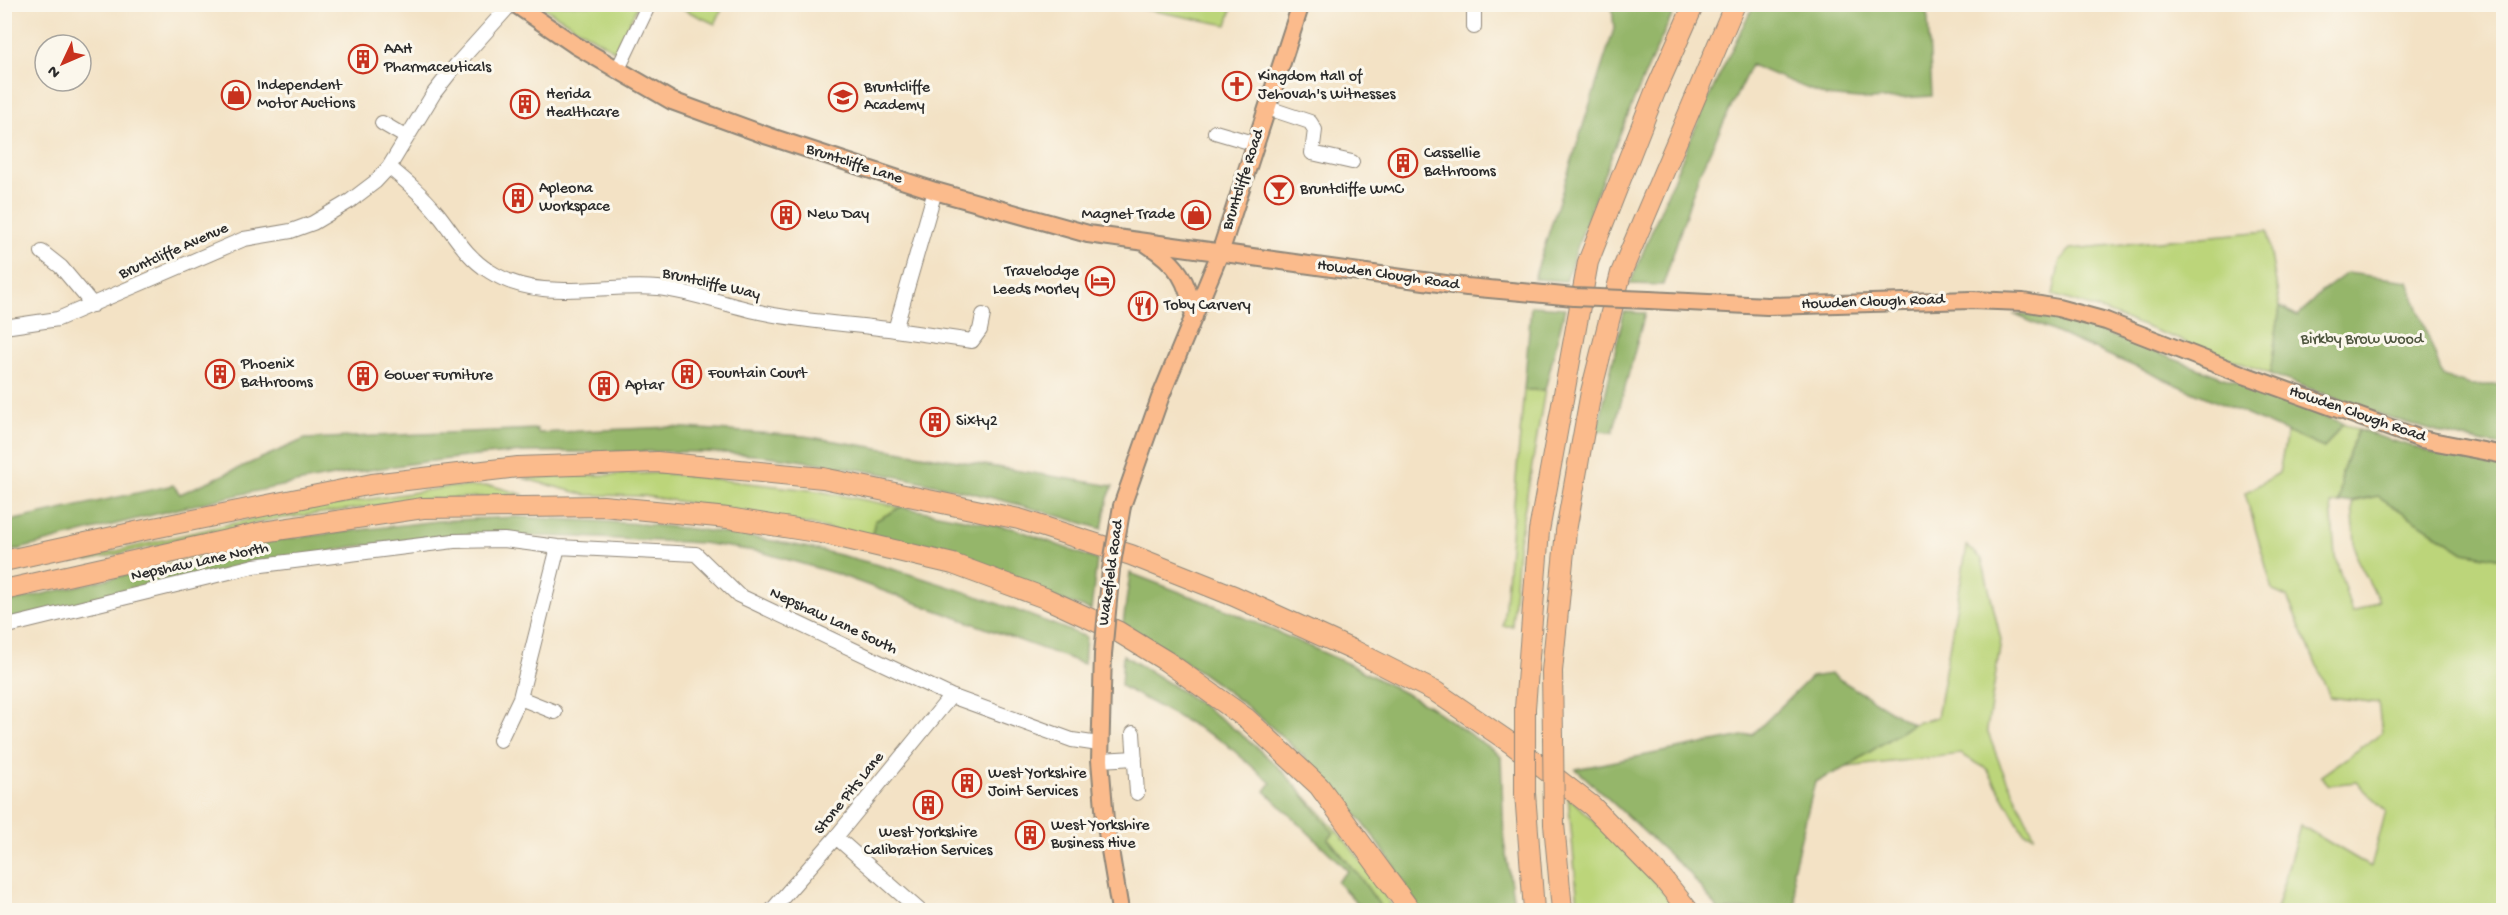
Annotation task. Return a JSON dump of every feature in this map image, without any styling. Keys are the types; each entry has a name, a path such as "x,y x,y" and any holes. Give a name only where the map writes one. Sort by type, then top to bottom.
{"highway":[{"path":"1534,908 1525,793 1525,708 1539,531 1588,262 1655,93 1694,4"},
{"path":"1562,910 1554,824 1552,671 1566,531 1591,392 1622,273 1735,4"},
{"path":"4,561 372,483 518,467 657,462 823,478 1019,519 1131,555 1234,596 1406,676 1436,692 1512,744 1592,806 1664,880 1688,910"},
{"path":"4,590 263,532 423,508 603,506 728,518 822,533 953,564 973,571 1045,598 1117,631 1166,661 1247,719 1319,786 1410,910"}],"main road":[{"name":"Bruntcliffe Lane","path":"513,4 617,71 672,101 768,136 935,191 1088,234 1220,253"},
{"name":"Bruntcliffe Road","path":"1220,253 1301,4"},
{"path":"1145,242 1174,265 1182,276 1190,295 1194,318"},
{"name":"Howden Clough Road","path":"1220,253 1467,287 1533,293 1767,306 1981,301 2024,302 2051,306 2106,321 2244,375 2421,439 2504,455"},
{"name":"Wakefield Road","path":"1120,910 1105,820 1099,752 1102,654 1111,569 1122,506 1160,398 1220,253"}],"street":[{"name":"Bruntcliffe Avenue","path":"4,327 58,319 236,242 291,231 313,223 350,201 375,182 389,167 434,93 456,65 513,4"},
{"path":"617,71 649,4"},
{"path":"1473,4 1474,27"},
{"path":"1268,108 1310,122 1315,130 1312,153 1352,162"},
{"path":"382,123 406,137"},
{"path":"1215,132 1256,144"},
{"name":"Bruntcliffe Way","path":"389,167 436,212 472,260 518,286 555,290 660,288 767,314 972,341 980,330 983,315"},
{"path":"895,330 935,191"},
{"path":"42,252 61,267 93,305"},
{"name":"Nepshaw Lane South","path":"406,546 454,541 504,540 558,547 696,554 738,595 951,696 1099,752 1135,758"},
{"name":"Nepshaw Lane North","path":"4,627 254,566 406,546"},
{"path":"500,740 520,698 558,547"},
{"name":"Stone Pits Lane","path":"772,910 836,837 951,696"},
{"path":"520,698 555,712"},
{"path":"1133,733 1137,793"},
{"path":"836,837 920,910"}],"green space":[{"path":"539,5 638,5 615,51"},
{"path":"674,5 724,5 715,24"},
{"path":"1123,5 1233,5 1227,25"},
{"path":"1612,5 1677,5 1617,141 1566,281 1534,279 1614,29"},
{"path":"1754,5 1925,5 1928,19 1932,96 1870,100 1825,96 1751,65 1699,174 1663,285 1630,284 1704,108"},
{"path":"2267,231 2280,307 2270,374 2101,310 2053,295 2060,260 2071,249"},
{"name":"Birkby Brow Wood","path":"2347,273 2408,281 2443,377 2470,385 2503,385 2503,446 2415,426 2270,374 2280,307 2298,316 2320,293"},
{"path":"1531,306 1565,308 1545,390 1524,390"},
{"path":"1624,312 1645,313 1613,432 1597,431"},
{"path":"2013,314 2062,317 2343,423 2324,448"},
{"path":"1524,390 1545,390 1518,547 1512,626 1503,626"},
{"path":"2343,423 2358,430 2342,472 2339,503 2331,504 2335,556 2352,613 2379,601 2356,557 2352,502 2378,496 2464,552 2503,559 2503,910 2276,910 2300,825 2371,867 2386,811 2356,782 2329,785 2321,776 2382,733 2378,703 2330,697 2287,597 2273,591 2245,493 2279,473 2287,432 2324,448"},
{"path":"670,427 804,436 1113,486 1108,498 1102,529 948,487 869,471 790,459 690,452 520,452 382,468 255,491 5,553 5,522 173,485 180,494 305,439 537,429 538,433"},
{"path":"2358,430 2446,457 2503,465 2503,559 2464,552 2378,496 2339,503 2342,472"},
{"path":"662,473 818,491 901,507 875,521 871,538 755,513 644,496 586,495 522,478"},
{"path":"493,486 524,495 419,500 270,520 87,561 86,558 268,515 449,487"},
{"path":"901,507 1016,529 1097,560 1091,610 871,538 875,521"},
{"path":"515,517 677,527 773,541 853,558 971,594 1086,637 1084,664 834,573 761,552 702,543 577,537 454,535 351,547 5,621 4,603 275,540 437,521"},
{"path":"1967,546 1982,559 2001,640 1987,730 2001,767 2034,835 2024,833 1987,769 1961,754 1847,767 1912,724 1937,717"},
{"path":"1130,573 1232,612 1349,664 1429,706 1501,756 1504,841 1515,910 1420,910 1389,859 1363,823 1303,757 1270,726 1199,671 1123,624"},
{"path":"1123,655 1205,707 1243,736 1280,769 1334,833 1328,839 1359,876 1383,910 1364,910 1337,882 1348,871 1265,791 1271,783 1224,742 1121,686"},
{"path":"1831,674 1912,724 1847,767 1815,782 1793,870 1796,905 1792,910 1718,910 1691,875 1576,769 1753,734 1811,677"},
{"path":"1282,771 1357,855 1394,910 1383,910 1328,838 1333,833"},
{"path":"1568,796 1656,883 1678,910 1621,910 1614,907 1578,904"}],"place":[{"name":"AAH Pharmaceuticals","path":"363,59"},
{"name":"Kingdom Hall of Jehovah's Witnesses","path":"1237,86"},
{"name":"Independent Motor Auctions","path":"236,95"},
{"name":"Bruntcliffe Academy","path":"843,97"},
{"name":"Herida Healthcare","path":"525,104"},
{"name":"Cassellie Bathrooms","path":"1403,163"},
{"name":"Bruntcliffe WMC","path":"1279,190"},
{"name":"Apleona Workspace","path":"518,198"},
{"name":"New Day","path":"786,215"},
{"name":"Magnet Trade","path":"1196,215"},
{"name":"Travelodge Leeds Morley","path":"1100,281"},
{"name":"Toby Carvery","path":"1143,306"},
{"name":"Phoenix Bathrooms","path":"220,374"},
{"name":"Fountain Court","path":"687,374"},
{"name":"Gower Furniture","path":"363,376"},
{"name":"Aptar","path":"604,386"},
{"name":"Sixty2","path":"935,422"},
{"name":"West Yorkshire Joint Services","path":"967,783"},
{"name":"West Yorkshire Calibration Services","path":"928,805"},
{"name":"West Yorkshire Business Hive","path":"1030,835"}]}
